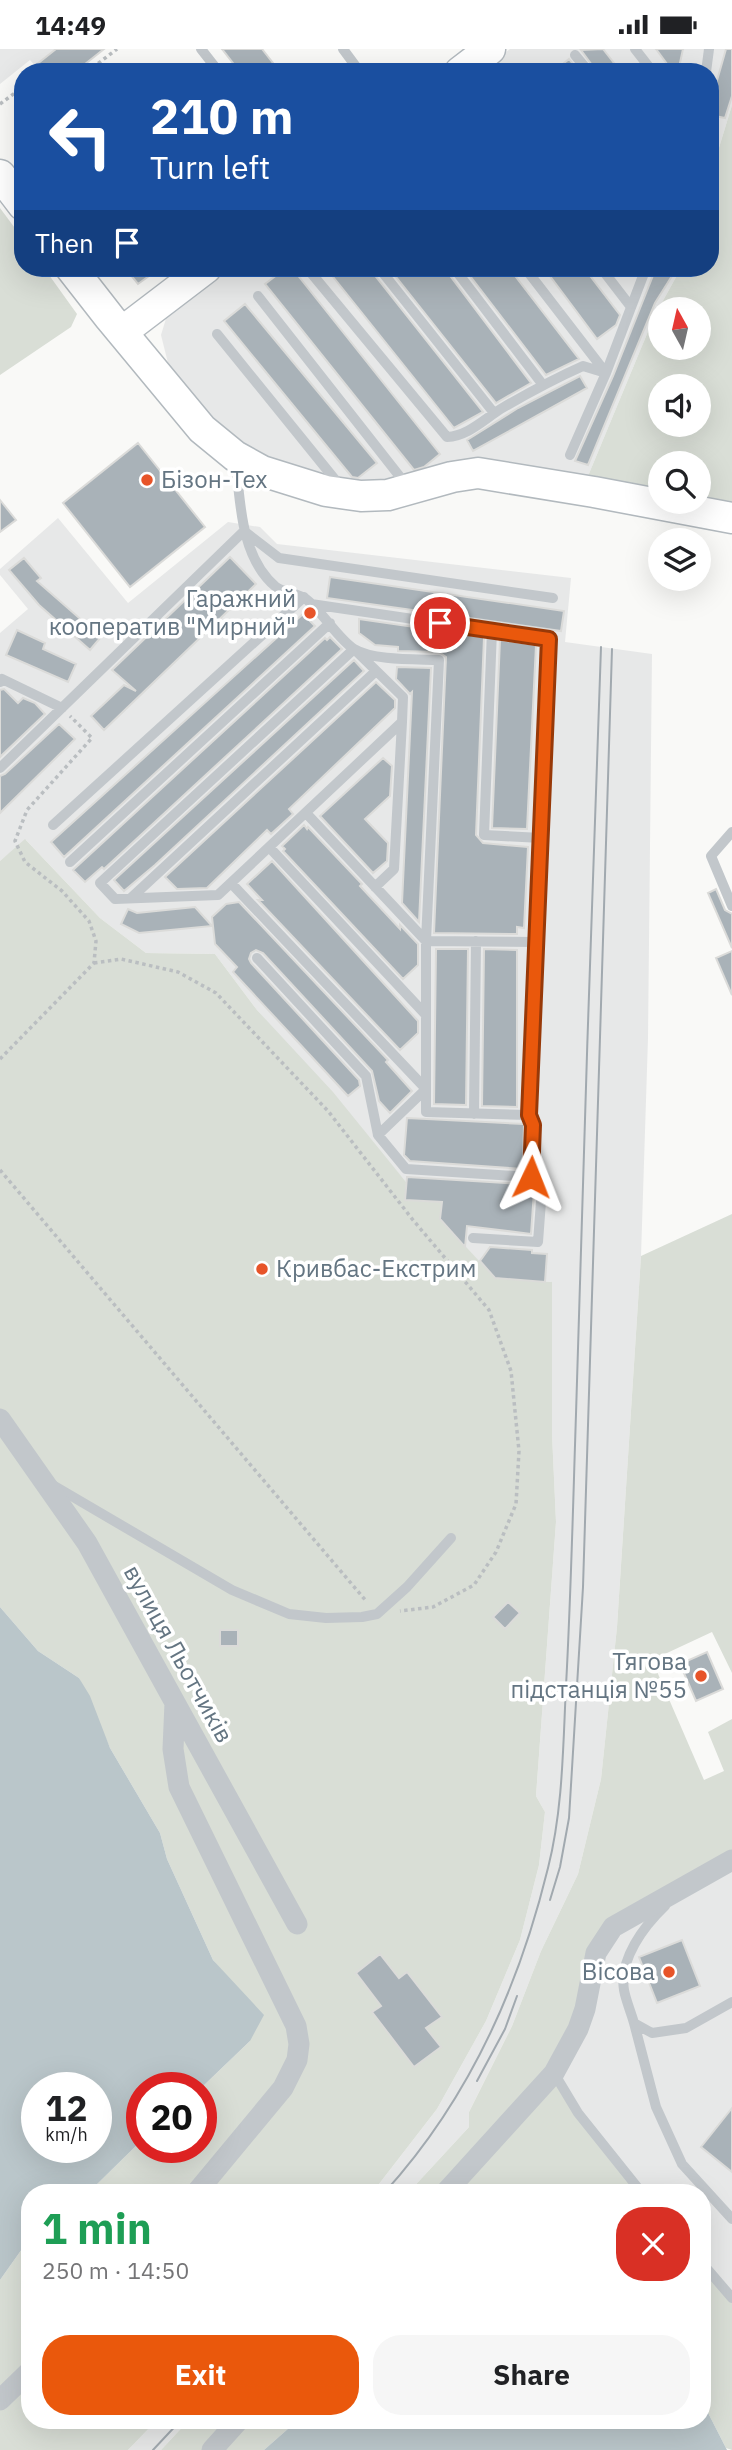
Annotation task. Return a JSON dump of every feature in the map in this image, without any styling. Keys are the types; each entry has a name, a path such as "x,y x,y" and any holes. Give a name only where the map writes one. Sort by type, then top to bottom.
{"main road":[{"path":"472,63 490,49"},
{"path":"0,175 14,193"},
{"path":"78,277 202,429 235,456 262,471 296,483 361,496 388,495 452,477 478,473 732,518"},
{"path":"122,333 188,277"}],"street":[{"name":"вулиця Льотчиків","path":"0,1419 87,1543 297,1924"},
{"path":"175,1703 173,1749 179,1787 296,2026 299,2044 297,2060 282,2088 203,2184"},
{"path":"453,2184 554,2073 578,2029 585,2009 596,1953 613,1927 732,1860"},
{"path":"0,2400 21,2380"},
{"path":"212,2450 231,2429"}],"lane":[{"path":"201,49 212,63"},
{"path":"635,49 646,63"},
{"path":"575,55 582,63"},
{"path":"314,277 447,437 460,436 543,385 583,366 606,373"},
{"path":"386,277 494,413"},
{"path":"461,277 543,385"},
{"path":"533,277 606,373"},
{"path":"608,277 631,307"},
{"path":"570,454 606,373 643,277"},
{"path":"258,296 409,488"},
{"path":"217,334 346,494"},
{"path":"235,456 244,531 258,565 279,589 308,601 549,639 529,1115 533,1125 531,1177"},
{"path":"244,531 279,558 554,598"},
{"path":"0,768 244,531"},
{"path":"308,601 403,697 394,869 375,887"},
{"path":"53,825 308,601"},
{"path":"70,862 330,623"},
{"path":"492,630 484,835 541,838"},
{"path":"354,649 100,883 115,899 218,895 402,722"},
{"path":"354,649 379,656 439,660 426,941 426,1112 529,1115"},
{"path":"131,898 376,671"},
{"path":"0,682 2,679 62,708"},
{"path":"306,813 426,941 536,942"},
{"path":"732,832 711,856 732,906"},
{"path":"269,847 426,1015"},
{"path":"231,883 426,1089"},
{"path":"474,1114 476,941"},
{"path":"257,958 366,1076 378,1135 406,1169 531,1177 542,1188 538,1242 473,1238"},
{"path":"378,1135 426,1089"},
{"path":"43,1480 232,1590 289,1614 326,1618 377,1614 407,1587 451,1538"},
{"path":"687,1885 654,1916 626,1958 624,1988 656,2107 682,2164 700,2184"},
{"path":"634,2023 652,2033 686,2028 732,2002"},
{"path":"554,2073 578,2113 635,2184"},
{"path":"711,2196 732,2219"},
{"path":"711,2274 732,2298"}],"path":[{"path":"99,63 117,49"},
{"path":"62,708 92,738 27,810 15,841 25,862 62,891 89,921 96,941 94,964"},
{"path":"0,1059 94,964 121,958 178,972 216,993 328,1111 413,1220 489,1310 511,1371 519,1451 516,1504 496,1552 474,1585 433,1607 377,1614 0,1170"}],"shaded area":[{"path":"0,49 104,49 86,63 33,63 30,60 26,63 14,63 14,73 0,84"},
{"path":"510,49 732,49 732,105 719,148 719,63 492,63"},
{"path":"732,105 732,502 711,498 711,451 648,451 648,487 588,476 648,331 648,361 711,360 711,297 665,297 676,277 719,277 719,148"},
{"path":"0,208 14,227 14,277 50,277 77,314 71,327 0,375"},
{"path":"214,277 676,277 665,297 648,297 648,331 588,476 369,485 328,479 263,460 211,421 168,363 161,335 168,312"},
{"path":"58,518 128,603 228,522 260,527 277,544 571,578 565,642 652,654 648,1038 641,1256 617,1627 601,1779 578,1874 541,1951 512,2026 469,2112 469,2127 416,2184 379,2184 437,2109 486,2021 520,1940 539,1865 545,1812 536,1796 556,1522 552,1434 552,1282 495,1278 465,1247 405,1200 406,1182 257,1010 215,954 146,953 100,918 26,840 0,861 0,633 28,609 0,575 0,569"},
{"path":"25,839 100,918 146,953 215,954 257,1010 333,1092 406,1182 405,1200 442,1202 440,1219 495,1278 552,1282 552,1434 556,1522 536,1796 545,1812 539,1865 520,1940 486,2021 437,2109 379,2184 97,2184 126,2156 126,2163 217,2163 217,2073 250,2041 233,1984 213,1960 167,1859 160,1833 110,1748 79,1678 38,1651 0,1607 0,861"},
{"path":"732,1214 732,1673 712,1632 652,1660 704,1780 724,1771 708,1732 732,1719 732,1860 613,1927 554,2073 635,2184 416,2184 469,2127 469,2112 512,2026 541,1951 578,1874 601,1779 617,1627 641,1256"},
{"path":"0,1607 38,1651 79,1678 90,1696 110,1748 160,1833 167,1859 213,1960 264,2015 250,2041 217,2073 126,2072 126,2156 97,2184 21,2184 21,2250 0,2280"},
{"path":"732,1860 732,2298 711,2274 711,2184 635,2184 554,2073 613,1927"},
{"path":"21,2250 21,2429 148,2429 128,2450 0,2450 0,2280"},
{"path":"711,2274 732,2298 732,2450 726,2448 711,2419"},
{"path":"711,2419 727,2450 264,2450 288,2429 711,2429"},
{"path":"148,2429 181,2429 161,2450 128,2450"},
{"path":"181,2429 288,2429 264,2450 161,2450"}],"building":[{"path":"56,49 104,49 86,63 38,63"},
{"path":"222,49 262,49 273,63 233,63"},
{"path":"603,49 614,63 590,63 581,50"},
{"path":"656,49 683,49 680,63 666,63"},
{"path":"726,49 732,49 732,96 725,118 719,117 719,74"},
{"path":"132,277 148,277 138,284"},
{"path":"274,277 299,277 440,454 424,467 414,470 265,284"},
{"path":"333,277 376,277 483,412 454,428"},
{"path":"396,277 451,277 531,383 496,403"},
{"path":"471,277 516,277 579,359 546,375"},
{"path":"551,277 591,277 620,315 616,325 597,339"},
{"path":"652,277 671,277 659,297 648,297 648,320 588,465 575,461"},
{"path":"245,304 377,463 358,478 352,477 224,321"},
{"path":"580,376 587,388 473,451 467,440 518,408"},
{"path":"138,443 205,527 130,587 63,503"},
{"path":"0,500 16,520 0,532"},
{"path":"230,557 256,584 104,730 91,716 124,685 136,691 112,670"},
{"path":"24,558 41,578 37,581 101,637 90,650 39,605 9,570"},
{"path":"330,577 564,611 561,631 327,598"},
{"path":"303,614 315,626 64,857 51,842"},
{"path":"359,619 484,637 476,835 483,843 528,847 524,928 517,927 517,934 434,933 446,657 439,652 398,651 398,647 375,645 359,633"},
{"path":"17,630 45,643 43,649 76,664 68,682 6,655"},
{"path":"330,637 342,649 104,869 102,867 85,882 73,870 325,638 327,640"},
{"path":"500,640 536,645 527,829 492,828"},
{"path":"354,660 364,671 124,891 114,880"},
{"path":"397,667 431,668 419,922 402,903 412,692 410,694 396,679"},
{"path":"376,682 395,700 395,708 289,809 293,814 271,834 267,830 207,888 177,889 165,877"},
{"path":"4,689 18,703 23,698 35,703 45,714 0,757 0,690"},
{"path":"59,724 75,739 0,813 0,776"},
{"path":"383,758 392,766 390,796 365,819 388,843 387,861 373,873 320,816"},
{"path":"304,825 362,884 360,886 400,929 400,925 418,944 418,965 403,979 283,851 285,849 282,846"},
{"path":"272,861 418,1021 418,1033 400,1050 258,900 262,900 247,884"},
{"path":"716,889 725,910 732,914 732,948 708,893"},
{"path":"239,902 388,1060 386,1062 412,1091 390,1113 379,1101 372,1071 263,953 256,950 251,953 251,963 359,1080 360,1086 348,1096 233,972 237,967 215,944 212,917 226,904"},
{"path":"195,907 212,926 139,933 121,924 128,909 137,913"},
{"path":"436,949 468,949 466,1105 434,1104"},
{"path":"484,949 517,950 517,1107 482,1106"},
{"path":"732,951 732,995 716,958"},
{"path":"407,1118 524,1124 523,1169 410,1161 404,1155"},
{"path":"407,1177 523,1184 523,1190 534,1191 531,1234 467,1226 465,1247 440,1219 442,1202 405,1200"},
{"path":"490,1247 532,1250 532,1253 547,1254 545,1282 495,1278 480,1261"},
{"path":"508,1602 520,1613 505,1629 493,1617"},
{"path":"220,1630 238,1630 238,1646 220,1646"},
{"name":"Тягова підстанція №55","path":"707,1652 723,1689 696,1701 680,1664"},
{"name":"Вісова","path":"682,1940 700,1986 657,2003 639,1957"},
{"path":"380,1954 399,1978 407,1972 442,2017 426,2028 441,2047 414,2067 372,2012 381,2006 356,1973"},
{"path":"732,2108 732,2172 701,2147"}],"tram line":[{"path":"392,2184 441,2121 486,2041 522,1956 548,1868 557,1823 571,1584 601,647"},
{"path":"550,1900 560,1867 569,1818 583,1587 612,649"},
{"path":"477,2081 505,2029 517,1996"},
{"path":"153,2450 173,2429"}],"place":[{"name":"Бізон-Тех","path":"147,480"},
{"name":"Гаражний кооператив \"Мирний\"","path":"310,613"},
{"name":"Кривбас-Екстрим","path":"262,1269"},
{"name":"Тягова підстанція №55","path":"701,1676"},
{"name":"Вісова","path":"669,1972"}],"route":[{"path":"440,623 549,639 529,1115 533,1125 531,1177"}]}
